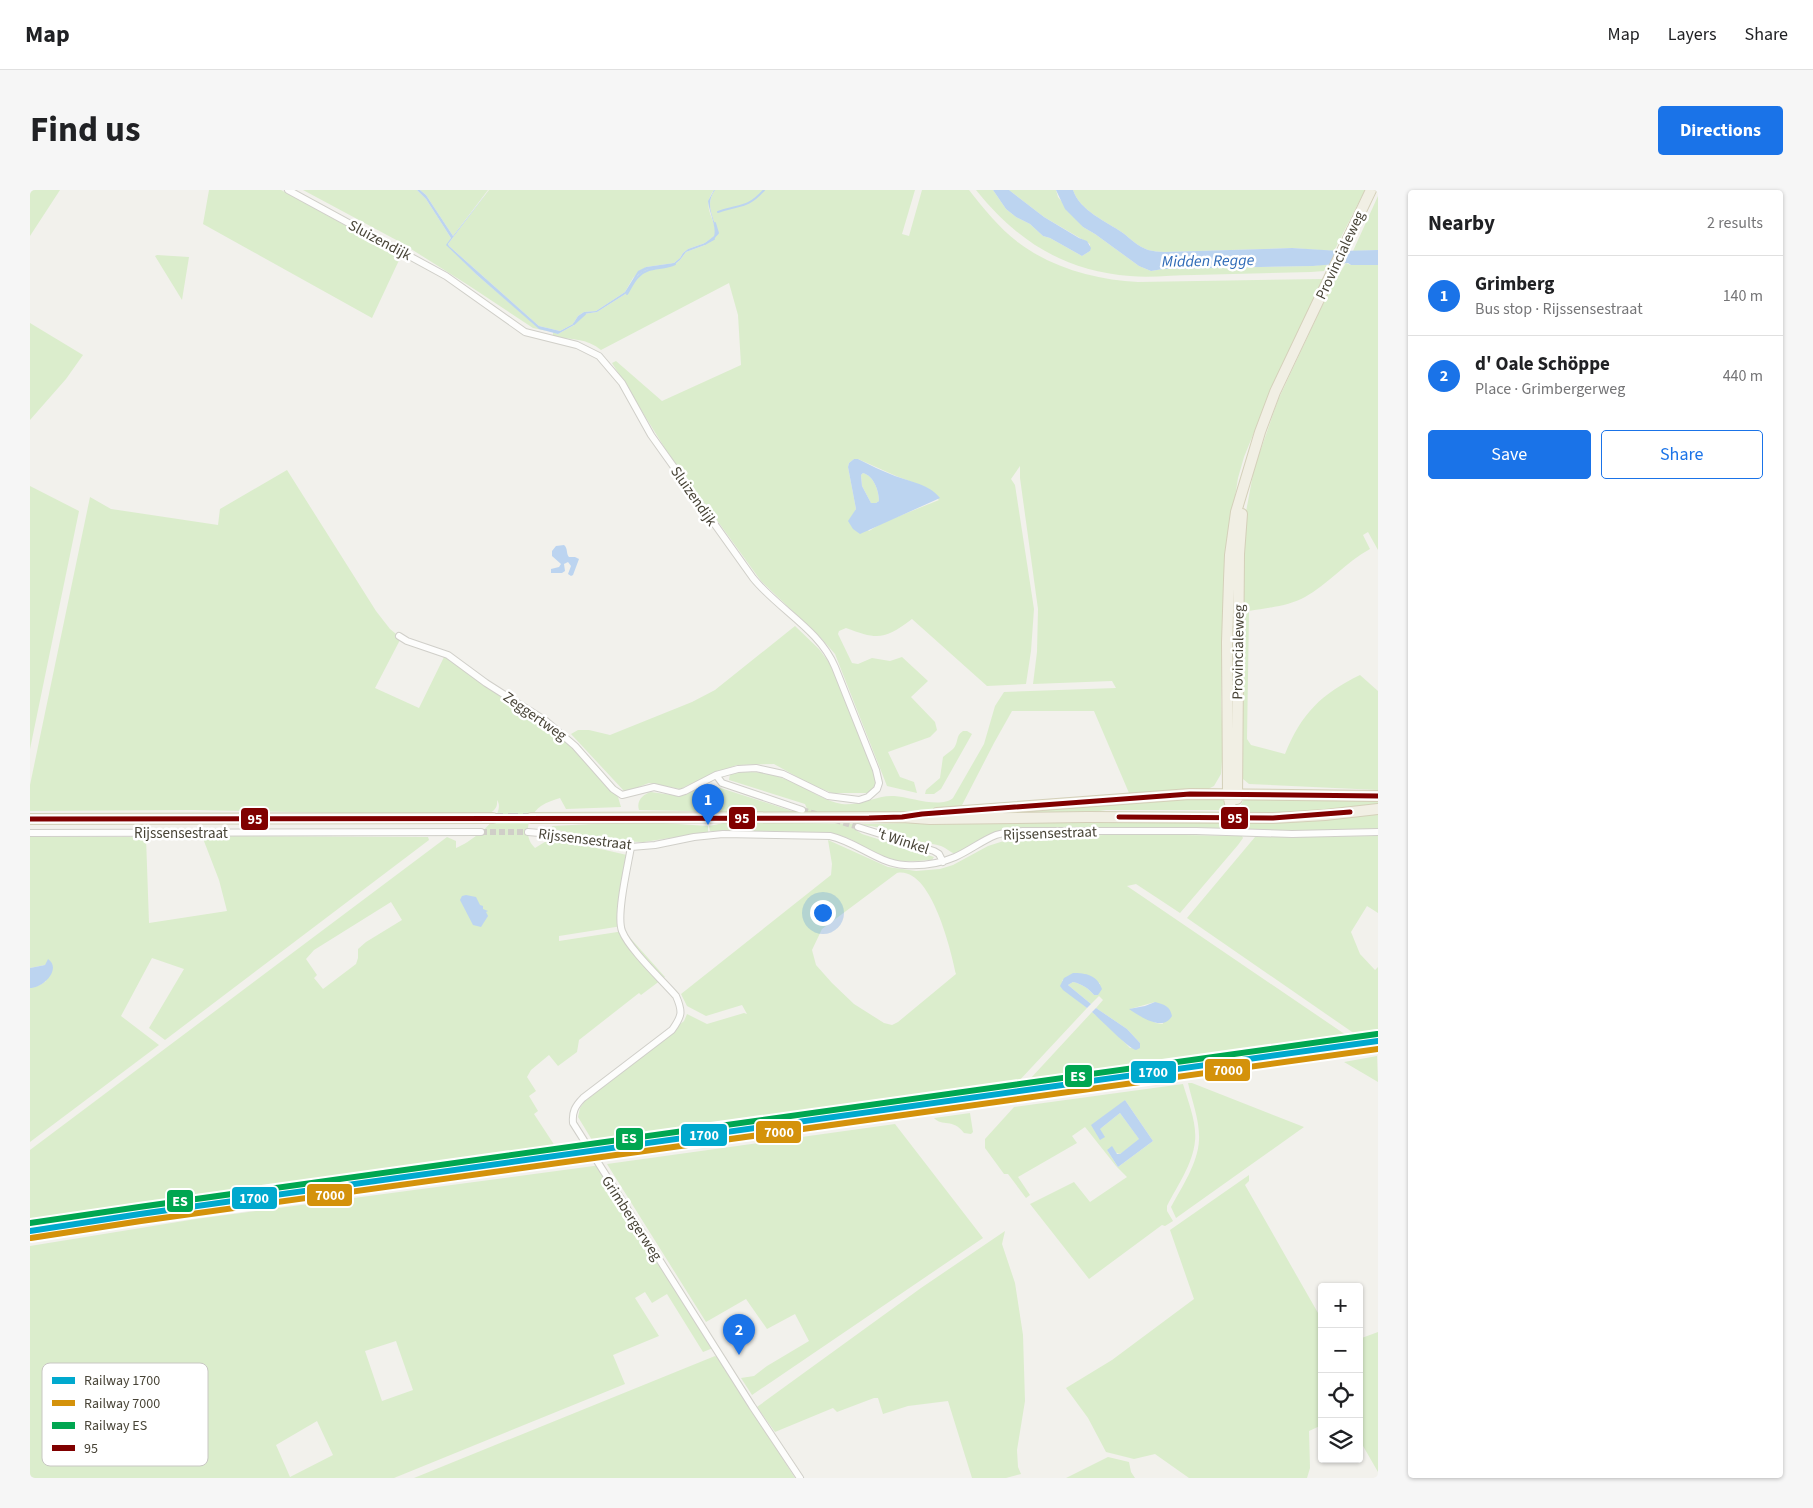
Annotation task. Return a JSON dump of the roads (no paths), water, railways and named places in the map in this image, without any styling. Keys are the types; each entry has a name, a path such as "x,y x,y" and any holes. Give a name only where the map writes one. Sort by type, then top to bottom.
{"main road":[{"name":"Provincialeweg","path":"1233,794 1228,642 1230,554 1236,512 1260,432 1276,392 1371,190"},
{"name":"Rijssensestraat","path":"902,817 1190,794 1378,796"},
{"path":"1233,794 1233,817"},
{"name":"Rijssensestraat","path":"531,818 902,817 930,819 1233,817 1302,816 1378,809"},
{"name":"Rijssensestraat","path":"30,819 493,818"}],"street":[{"name":"Sluizendijk","path":"288,190 446,276 525,332 582,347 596,354 605,362 627,390 651,435 753,578 768,595 813,634 827,651 876,770 879,783 875,792 868,797 851,799 828,796 784,774 763,769 746,768 716,775"},
{"name":"Zeggertweg","path":"399,636 407,641 448,655 546,722 571,742 612,789 620,795 648,788 679,793 716,775"},
{"path":"716,775 720,781 727,785 802,810"},
{"name":"'t Winkel","path":"858,827 934,851 939,854 943,862"},
{"name":"Rijssensestraat","path":"528,832 631,847 723,834 820,835 840,838 879,859 895,864 915,865 943,862 997,835 1023,831 1196,831 1292,834 1378,832"},
{"name":"Rijssensestraat","path":"30,833 481,832"},
{"name":"Grimbergerweg","path":"631,847 620,914 621,929 627,941 676,996 681,1007 680,1018 672,1030 577,1104 572,1114 573,1124 752,1406 800,1478"}],"water":[{"path":"417,190 426,195 453,236 489,190 448,244 449,246 539,326 560,331 573,324 578,316 584,312 596,311 625,292 638,271 646,267 674,263 688,249 705,243 714,236 715,232 708,201 714,190 710,206 718,234 705,245 686,252 674,265 646,270 638,275 627,293 597,312 584,314 574,325 558,334 539,329 446,245 451,238 426,199"},
{"path":"993,190 1009,190 1044,217 1087,241 1091,248 1090,251 1082,256 1043,236 1030,224 1006,209"},
{"name":"Midden Regge","path":"1056,190 1073,190 1076,197 1087,210 1148,250 1164,252 1292,248 1340,251 1378,250 1378,265 1351,265 1348,263 1313,266 1163,269 1151,271 1139,266 1083,227 1065,209"},
{"path":"854,459 858,459 890,474 925,486 940,498 860,534 853,529 848,521 856,509 848,467 849,463","holes":["863,473 867,475 877,489 879,501 876,503 871,503 862,486 861,475"]},
{"path":"564,545 569,557 579,559 571,576 568,574 571,566 568,562 564,564 565,571 562,573 551,573 551,569 559,567 561,564 552,556 552,551 556,546"},
{"path":"462,896 476,897 480,905 483,906 483,909 488,911 486,912 488,916 481,927 473,925 460,900"},
{"path":"48,959 52,963 52,973 40,985 30,988 30,968 45,965"},
{"path":"1073,973 1094,978 1102,989 1098,995 1094,995 1087,988 1079,984 1073,982 1068,985 1091,1004 1087,1008 1060,986 1064,978"},
{"path":"1155,1002 1164,1005 1170,1010 1172,1016 1168,1021 1163,1023 1152,1022 1129,1009 1145,1006"},
{"path":"1096,1008 1127,1029 1140,1043 1140,1048 1136,1050 1132,1048 1114,1033 1092,1012"},
{"path":"1125,1100 1153,1141 1118,1167 1107,1150 1112,1146 1117,1154 1120,1154 1139,1139 1120,1113 1100,1129 1105,1137 1100,1140 1091,1125"}],"waterway":[{"path":"718,212 748,203 764,190"},
{"path":"715,223 718,233 716,235"},
{"path":"705,244 714,239"},
{"path":"627,294 635,281 646,271 675,264"},
{"path":"574,324 585,314"}],"tunnel":[{"path":"802,810 819,815"},
{"path":"493,818 531,818"},
{"path":"835,820 858,827"},
{"path":"481,832 528,832"}],"rail line":[{"name":"ES","path":"30,1223 1377,1034"},
{"name":"1700","path":"30,1231 1378,1041"},
{"name":"7000","path":"31,1238 141,1221 1378,1049"}],"place":[{"name":"Grimberg","path":"708,825"},
{"name":"d' Oale Schöppe","path":"739,1355"}]}
